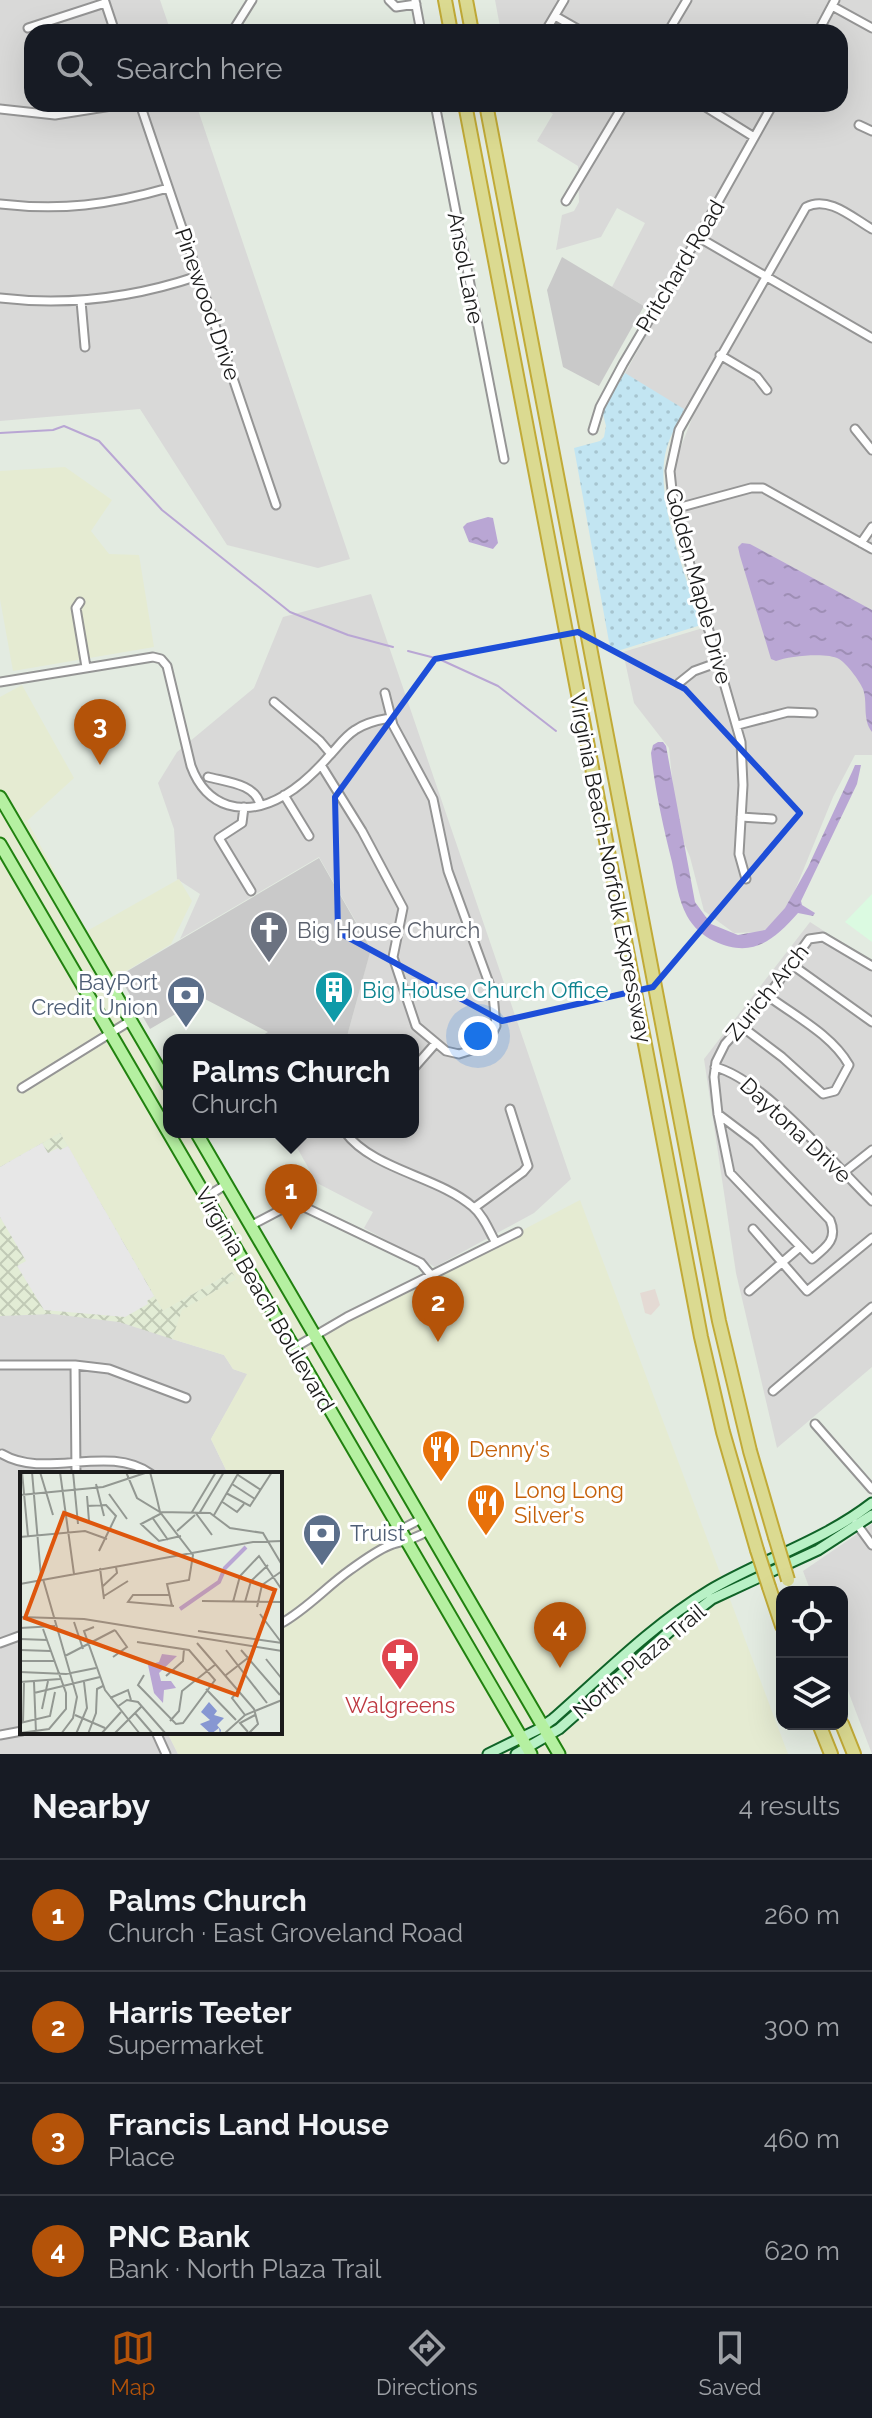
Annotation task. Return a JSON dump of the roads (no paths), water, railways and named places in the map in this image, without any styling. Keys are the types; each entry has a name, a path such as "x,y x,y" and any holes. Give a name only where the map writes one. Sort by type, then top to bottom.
{"highway":[{"path":"445,0 450,24"},
{"path":"466,0 470,24"},
{"name":"Virginia Beach-Norfolk Expressway","path":"467,112 701,1337 723,1432 776,1608"},
{"name":"Virginia Beach-Norfolk Expressway","path":"488,112 719,1321 750,1451 791,1586"},
{"path":"821,1730 831,1754"},
{"path":"844,1730 854,1754"}],"main road":[{"path":"0,797 163,1076"},
{"name":"Virginia Beach Boulevard","path":"0,844 163,1124"},
{"name":"Virginia Beach Boulevard","path":"171,1138 527,1747"},
{"name":"Virginia Beach Boulevard","path":"200,1138 559,1754"},
{"path":"855,1522 872,1503"},
{"path":"855,1522 872,1515"},
{"name":"North Plaza Trail","path":"546,1732 667,1620 697,1598 744,1571 855,1522"},
{"name":"North Plaza Trail","path":"527,1747 712,1599 811,1554 855,1522"},
{"path":"488,1754 527,1747"},
{"path":"516,1754 527,1747"}],"street":[{"path":"237,24 252,0"},
{"path":"389,0 396,7 416,2 420,24"},
{"path":"550,24 564,0"},
{"path":"673,24 687,0"},
{"path":"40,24 104,2 112,24"},
{"path":"822,24 834,3 872,28"},
{"path":"555,16 569,24"},
{"path":"0,109 34,115 74,112"},
{"name":"Pinewood Drive","path":"143,112 276,505"},
{"name":"Ansol Lane","path":"437,112 504,459"},
{"path":"566,201 619,112"},
{"path":"714,112 754,137"},
{"name":"Pritchard Road","path":"593,430 600,407 623,364 768,112"},
{"path":"859,125 872,131"},
{"path":"0,204 31,208 78,207 107,204 168,188"},
{"name":"Golden Maple Drive","path":"746,879 739,854 743,754 738,725 674,509 670,483 675,441 685,416 765,275 799,216 809,205 828,204 872,229"},
{"path":"698,237 872,338"},
{"path":"0,298 81,301 151,290 198,276"},
{"path":"81,301 85,347"},
{"path":"720,355 757,377 767,390"},
{"path":"855,429 872,450"},
{"path":"674,509 751,488 763,488 872,549"},
{"path":"861,543 872,527"},
{"path":"80,602 76,608 86,667"},
{"path":"0,689 4,682 86,667 153,657 165,662 197,780 218,801 244,807 260,805 284,795 321,765 340,742 357,728 390,718"},
{"path":"679,683 694,671 719,662"},
{"path":"321,765 356,820 403,908 394,948 394,964 416,1026 446,1051 459,1054 478,1048 494,1033 496,1008 448,871 433,799 390,718 385,693"},
{"path":"274,702 331,754"},
{"path":"738,725 796,711 813,713"},
{"path":"208,777 251,789 260,805"},
{"path":"284,795 309,836"},
{"path":"244,807 242,823 219,838 251,891"},
{"path":"741,817 772,819"},
{"name":"Zurich Arch","path":"715,1067 725,1044 768,996 806,941 818,936 836,943 872,966"},
{"path":"791,964 872,1022"},
{"path":"741,1026 823,1094 835,1091 849,1065 831,1042 768,996"},
{"path":"22,1088 130,1021"},
{"path":"419,1062 435,1044"},
{"path":"715,1067 718,1114 730,1173 812,1259 833,1240 834,1230 830,1220 755,1142 718,1114"},
{"name":"Daytona Drive","path":"715,1067 733,1073 762,1094 872,1201"},
{"path":"474,1208 528,1166 510,1109"},
{"path":"351,1138 363,1150 464,1200 474,1208 496,1243"},
{"path":"843,1173 872,1150"},
{"path":"206,1197 227,1184"},
{"path":"250,1226 290,1205 298,1204 421,1263 431,1275"},
{"path":"753,1229 807,1291 872,1238"},
{"path":"294,1348 518,1232"},
{"path":"749,1291 800,1247"},
{"path":"773,1391 872,1307"},
{"path":"0,1365 75,1365 125,1374 186,1398"},
{"path":"75,1365 76,1472"},
{"path":"815,1424 872,1489"},
{"path":"2,1454 26,1463 125,1462 148,1472"},
{"path":"392,1544 400,1530 421,1519"},
{"path":"855,1522 872,1545"},
{"path":"282,1623 350,1570 392,1544 407,1542 428,1531"},
{"path":"0,1643 20,1636"},
{"path":"0,1735 20,1731"},
{"path":"157,1734 166,1754"}],"water":[{"path":"493,518 498,543 493,549 469,542 463,527"},
{"path":"742,543 750,544 872,610 872,732 867,722 863,689 839,659 817,655 776,661 771,659 740,556 738,547"},
{"path":"658,742 666,746 695,902 711,924 738,935 765,930 785,908 808,867 855,765 861,765 857,784 801,901 815,913 813,916 798,913 780,932 751,947 727,946 710,939 695,927 679,896 660,808 651,753 653,745"}],"waterway":[{"path":"0,433 53,430 64,426 99,441 162,510 290,612 348,635 393,647"},
{"path":"408,651 439,659 498,686 556,731"}],"place":[{"name":"Francis Land House","path":"100,765"},
{"name":"Big House Church","path":"269,964"},
{"name":"Big House Church Office","path":"334,1024"},
{"name":"BayPort Credit Union","path":"186,1029"},
{"name":"Palms Church","path":"291,1230"},
{"name":"Harris Teeter","path":"438,1342"},
{"name":"Denny's","path":"441,1483"},
{"name":"Long Long Silver's","path":"486,1537"},
{"name":"Truist","path":"322,1567"},
{"name":"PNC Bank","path":"560,1668"},
{"name":"Walgreens","path":"400,1691"}]}
